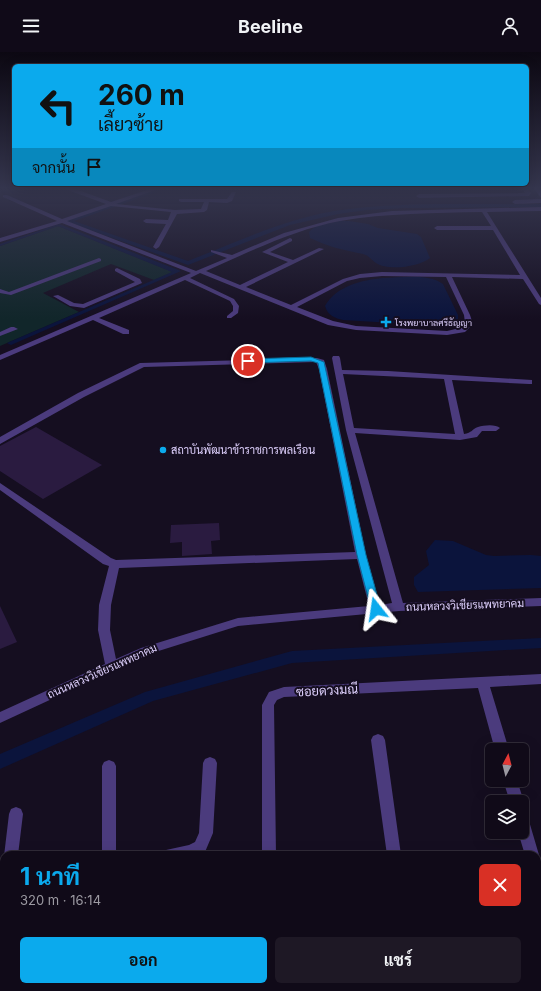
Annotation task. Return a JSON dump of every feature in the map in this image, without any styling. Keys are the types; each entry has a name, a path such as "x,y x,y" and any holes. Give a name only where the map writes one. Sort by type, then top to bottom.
{"street":[{"path":"0,240 30,231"},
{"path":"87,231 182,268 240,287 331,323 356,328 448,334 467,327 469,324 467,315 448,275"},
{"path":"156,247 165,231"},
{"path":"2,356 146,296 230,257 296,231"},
{"path":"496,231 541,303"},
{"path":"286,234 292,237 292,239 265,252 294,262"},
{"path":"240,287 320,249"},
{"path":"213,252 230,257"},
{"path":"0,291 8,294 99,260"},
{"path":"269,265 279,269"},
{"path":"56,296 76,306 84,306 101,302 130,290 139,283 140,281 117,270"},
{"path":"292,307 345,280 360,276 382,274 524,277"},
{"path":"185,278 232,300 236,306 236,312 230,317"},
{"path":"130,290 146,296"},
{"path":"101,302 116,309"},
{"path":"94,318 126,332"},
{"path":"0,334 14,329"},
{"path":"336,358 340,372 350,430 399,607"},
{"path":"0,440 81,395 144,365 317,360 321,362 323,369 361,555 376,609"},
{"path":"340,372 388,373 529,382"},
{"path":"448,377 460,437"},
{"path":"350,430 460,437 474,435 480,429 496,428"},
{"path":"0,486 107,561 115,564 361,555"},
{"path":"111,666 104,630 106,605 115,564"},
{"name":"ถนนหลวงวิเชียรแพทยาคม","path":"0,718 144,650 238,622 399,607 541,602"},
{"name":"ซอยดวงมณี","path":"269,851 268,705 272,696 284,692 541,679"},
{"path":"483,683 500,743"},
{"path":"378,740 393,851"},
{"path":"192,851 200,847 206,833 210,763"},
{"path":"109,766 109,851"},
{"path":"11,851 16,814"},
{"path":"527,839 531,851"}],"green space":[{"path":"44,231 70,231 173,272 154,280 111,264 43,293 79,312 0,346 0,246"}],"shaded area":[{"path":"39,231 44,231 0,246 0,244"},
{"path":"70,231 77,231 181,271 11,345 7,343 172,272"},
{"path":"92,231 102,231 188,261 265,231 275,231 188,265"},
{"path":"396,231 417,234 421,237 430,258 419,264 411,266 388,267 376,263 365,255 323,244 310,238 309,232"},
{"path":"422,277 429,278 443,284 458,315 458,319 442,326 343,320 332,316 326,309 325,306 336,293 350,285 367,280"},
{"path":"435,540 453,541 486,555 541,556 541,588 418,592 414,585 414,577 429,565 426,551"}],"building":[{"path":"36,427 102,465 43,499 0,471 0,446"},
{"path":"219,523 220,540 211,541 212,554 182,556 182,542 170,543 171,525"},
{"path":"0,606 17,642 0,649"}],"waterway":[{"path":"0,762 150,696 292,657 541,643"}],"place":[{"name":"โรงพยาบาลศรีธัญญา","path":"386,322"},
{"name":"สถาบันพัฒนาข้าราชการพลเรือน","path":"163,450"}],"route":[{"path":"248,361 311,359 321,362 361,555 376,609"}]}
